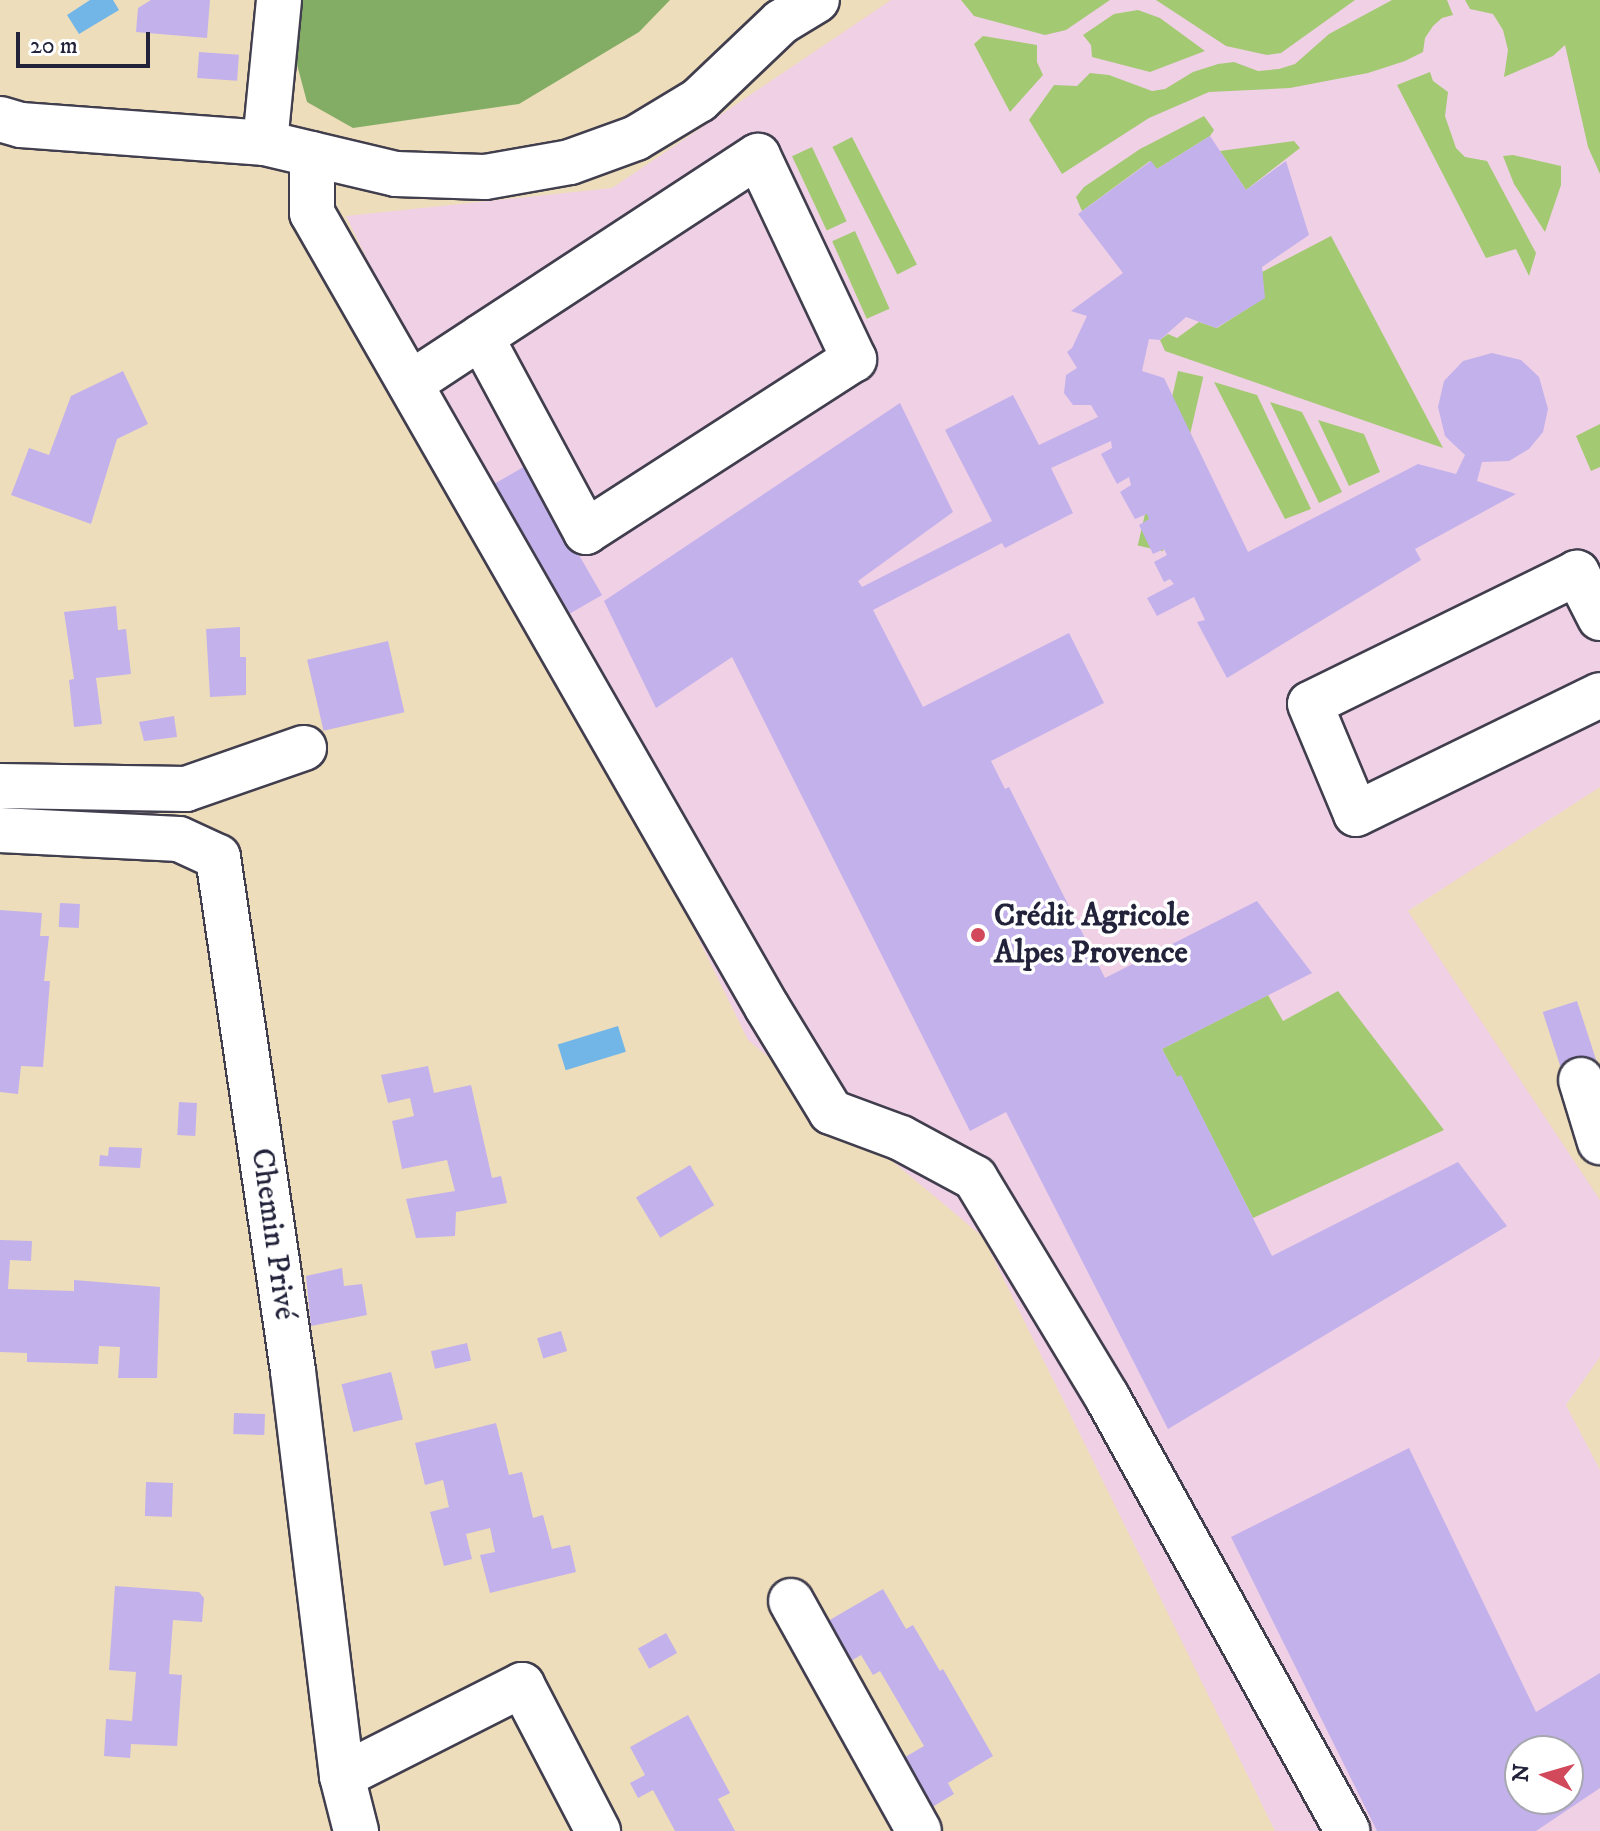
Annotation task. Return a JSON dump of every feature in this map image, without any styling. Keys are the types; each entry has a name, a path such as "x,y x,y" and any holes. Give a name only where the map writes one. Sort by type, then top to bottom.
{"street":[{"path":"265,143 279,0"},
{"path":"0,119 21,125 265,143 396,174 485,177 570,162 636,138 699,100 781,22 817,0"},
{"path":"312,154 312,213 767,1007 831,1112 901,1138 975,1178 1107,1397 1348,1831"},
{"path":"411,383 481,337 758,156 854,359 586,532 481,337"},
{"path":"1600,618 1577,573 1310,704 1356,814 1600,695"},
{"path":"0,786 186,789 304,748"},
{"name":"Chemin Privé","path":"0,830 179,839 218,857 293,1371 342,1776 356,1831"},
{"path":"1581,1080 1600,1142"},
{"path":"791,1601 919,1831"},
{"path":"342,1776 522,1685 598,1831"}],"shaded area":[{"path":"891,0 1600,0 1600,787 1408,911 1600,1200 1600,1357 1566,1405 1600,1470 1600,1831 1275,1831 983,1237 748,1040 346,216 612,188"}],"green space":[{"path":"297,0 670,0 639,32 519,104 353,128 307,102 291,42"},
{"path":"961,0 1110,0 1066,30 1045,35 974,16"},
{"path":"1156,0 1355,0 1281,53 1267,55 1226,46"},
{"path":"1392,0 1447,0 1453,15 1442,18 1433,26 1425,38 1423,52 1405,61 1368,73 1290,88 1209,92 1149,118 1062,174 1029,120 1054,85 1077,86 1090,73 1109,75 1152,91 1165,89 1193,72 1218,64 1234,62 1258,71 1295,64 1329,34"},
{"path":"1465,0 1600,0 1600,174 1588,147 1565,45 1553,56 1504,77 1508,50 1503,30 1493,14 1470,9"},
{"path":"1138,10 1160,18 1205,51 1150,72 1092,57 1091,45 1083,35 1114,14"},
{"path":"983,36 1037,45 1037,62 1043,75 1010,112 974,44"},
{"path":"1430,72 1433,81 1448,92 1445,116 1456,148 1465,157 1487,161 1536,253 1529,276 1516,249 1486,258 1397,85"},
{"path":"1204,116 1214,130 1210,136 1157,169 1150,161 1082,211 1076,197 1084,187 1140,149"},
{"path":"852,137 917,264 897,274 832,147"},
{"path":"1294,141 1300,148 1246,190 1220,151"},
{"path":"812,147 847,221 827,231 792,156"},
{"path":"1513,155 1561,166 1561,185 1545,232 1514,184 1503,156"},
{"path":"855,231 890,309 867,319 832,241"},
{"path":"1331,236 1443,448 1165,351 1160,340 1168,334 1177,338 1199,322 1217,328 1264,298 1262,272"},
{"path":"1178,371 1203,377 1163,551 1138,545"},
{"path":"1214,382 1257,395 1311,509 1285,519"},
{"path":"1270,402 1302,412 1342,492 1319,503"},
{"path":"1318,420 1364,434 1380,472 1349,486"},
{"path":"1600,424 1600,467 1591,471 1576,436"},
{"path":"1338,991 1444,1130 1253,1218 1181,1076 1177,1077 1162,1049 1268,995 1283,1021"}],"water":[{"path":"90,0 113,0 119,10 79,34 67,15"},
{"path":"618,1026 626,1052 566,1070 558,1044"}],"building":[{"path":"151,0 210,0 207,38 136,32 138,8"},
{"path":"199,52 239,55 237,81 197,78"},
{"name":"Crédit Agricole Alpes Provence","path":"1210,136 1246,190 1286,161 1309,235 1262,267 1265,298 1216,328 1186,317 1160,340 1149,339 1142,371 1164,378 1248,552 1418,464 1456,474 1465,455 1445,436 1438,407 1444,381 1463,361 1492,353 1521,360 1539,377 1548,409 1543,432 1529,449 1509,461 1482,462 1477,481 1516,494 1415,549 1421,560 1227,678 1197,622 1205,620 1194,597 1157,616 1147,598 1174,584 1170,579 1164,582 1154,562 1167,555 1164,549 1153,554 1139,525 1149,519 1147,514 1135,519 1120,492 1131,485 1129,477 1117,484 1101,454 1112,448 1111,441 1051,468 1073,513 1005,548 1002,543 873,610 923,707 1069,633 1104,703 991,761 1005,789 1009,787 1105,978 1257,901 1312,973 1162,1049 1177,1077 1181,1075 1272,1256 1458,1162 1507,1226 1168,1429 1006,1112 970,1131 732,657 656,708 604,601 900,403 953,512 858,581 862,587 992,521 945,430 1013,395 1039,445 1098,417 1091,405 1073,405 1064,393 1066,375 1077,368 1067,352 1072,348 1087,316 1071,311 1123,273 1078,214 1151,161 1157,169"},
{"path":"123,371 148,424 117,439 91,524 11,495 29,448 49,455 71,396"},
{"path":"527,465 602,595 570,613 495,484"},
{"path":"116,606 118,630 126,629 131,674 96,678 102,724 74,727 69,680 74,679 64,612"},
{"path":"240,627 240,657 246,657 246,695 210,697 206,629"},
{"path":"388,641 404,712 324,731 307,660"},
{"path":"174,716 177,737 144,741 139,722"},
{"path":"60,903 80,904 79,928 59,927"},
{"path":"0,910 42,913 40,936 49,936 44,981 50,981 43,1067 21,1066 18,1094 0,1092"},
{"path":"1577,1001 1596,1061 1562,1072 1543,1012"},
{"path":"428,1066 434,1093 471,1085 492,1178 501,1176 507,1203 456,1212 455,1236 416,1238 406,1199 455,1191 447,1160 402,1169 392,1121 414,1116 410,1098 388,1103 381,1075"},
{"path":"179,1102 197,1103 195,1136 177,1135"},
{"path":"109,1147 142,1148 140,1168 99,1166 100,1155 108,1156"},
{"path":"690,1165 714,1205 660,1238 636,1197"},
{"path":"0,1240 32,1241 31,1261 10,1260 8,1289 74,1291 74,1280 160,1287 157,1378 118,1378 120,1347 99,1346 98,1364 27,1362 27,1353 0,1352"},
{"path":"342,1268 344,1286 362,1284 367,1315 311,1326 306,1276"},
{"path":"561,1331 567,1351 543,1358 537,1338"},
{"path":"467,1343 471,1361 435,1369 431,1351"},
{"path":"391,1372 403,1420 353,1432 342,1384"},
{"path":"234,1413 265,1414 264,1435 233,1434"},
{"path":"496,1423 509,1475 522,1472 533,1518 543,1515 552,1549 570,1545 576,1572 490,1593 480,1555 495,1552 490,1528 466,1534 472,1559 444,1566 430,1512 449,1507 443,1480 425,1485 415,1443"},
{"path":"1409,1448 1536,1712 1600,1673 1600,1788 1584,1799 1584,1735 1504,1735 1504,1815 1560,1815 1536,1831 1377,1831 1231,1537"},
{"path":"146,1482 173,1483 172,1517 145,1516"},
{"path":"115,1586 199,1592 204,1598 202,1622 173,1620 169,1674 182,1675 177,1746 131,1744 130,1758 104,1756 106,1719 132,1721 136,1672 109,1670"},
{"path":"883,1589 906,1629 913,1625 940,1671 943,1669 993,1756 948,1783 954,1794 929,1809 900,1760 924,1746 880,1671 873,1675 861,1655 851,1661 828,1621"},
{"path":"666,1633 677,1653 649,1669 638,1649"},
{"path":"688,1715 730,1793 718,1799 735,1831 675,1831 653,1790 638,1798 630,1783 645,1775 630,1747"}],"place":[{"name":"Crédit Agricole Alpes Provence","path":"978,935"}]}
